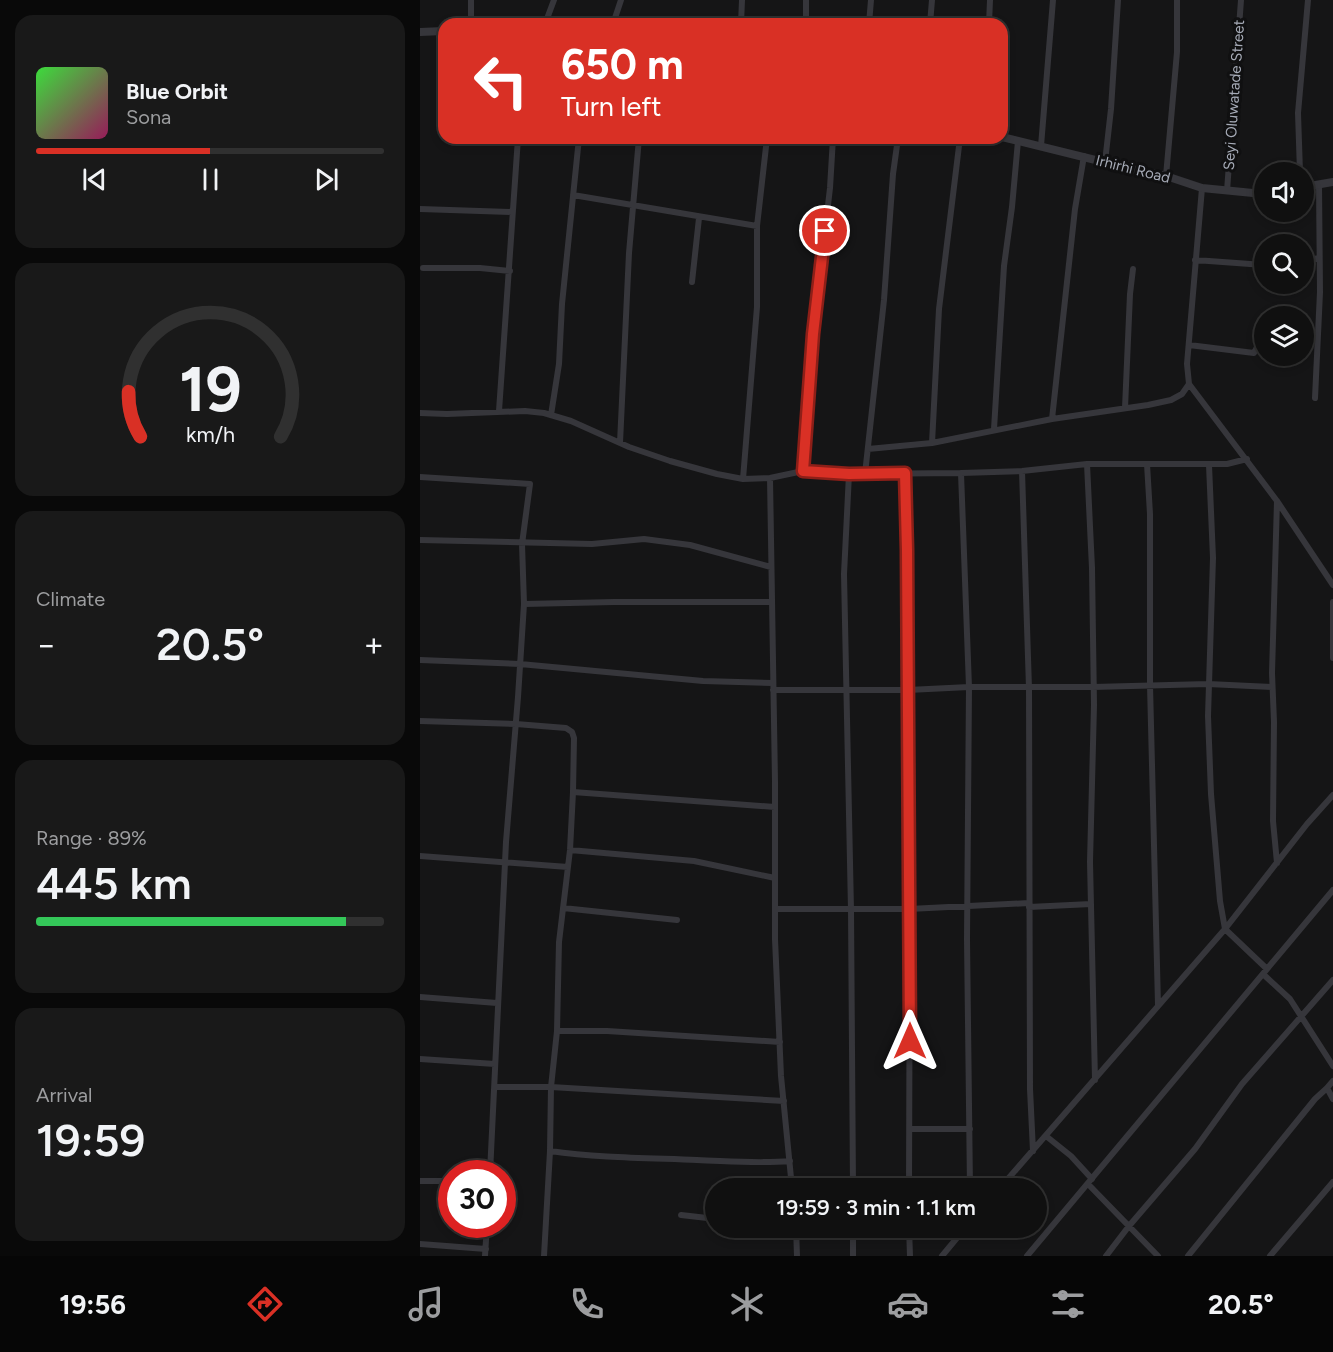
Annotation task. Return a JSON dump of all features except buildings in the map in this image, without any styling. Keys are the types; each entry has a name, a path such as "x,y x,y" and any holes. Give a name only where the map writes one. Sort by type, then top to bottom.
{"street":[{"path":"471,0 471,18"},
{"path":"547,18 554,0"},
{"path":"615,18 621,0"},
{"path":"741,18 742,0"},
{"path":"806,0 806,18"},
{"path":"870,18 871,0"},
{"path":"930,18 932,0"},
{"path":"988,18 990,0"},
{"path":"1041,146 1053,0"},
{"path":"1105,162 1118,0"},
{"path":"1166,176 1177,52 1177,0"},
{"name":"Seyi Oluwatade Street","path":"1227,191 1241,0"},
{"path":"1300,162 1298,113 1308,0"},
{"path":"420,32 438,31"},
{"name":"Irhirhi Road","path":"1008,138 1166,176 1202,188 1254,192"},
{"path":"994,429 1004,266 1018,141"},
{"path":"499,411 518,144"},
{"path":"551,416 560,364 562,304 578,144"},
{"path":"620,443 629,253 638,144"},
{"path":"743,479 757,307 757,226 766,144"},
{"path":"803,471 813,334 830,188 833,144"},
{"path":"865,474 897,144"},
{"path":"932,443 939,309 959,144"},
{"path":"1052,418 1084,156"},
{"path":"1314,185 1333,182"},
{"path":"1315,398 1320,292 1319,184"},
{"path":"1202,188 1187,373 1189,384 1247,459 1333,585"},
{"path":"573,195 757,226"},
{"path":"420,210 512,213"},
{"path":"692,282 699,218"},
{"path":"1314,259 1319,258"},
{"path":"1196,260 1254,264"},
{"path":"423,268 480,268 510,271"},
{"path":"1125,408 1133,269"},
{"path":"1189,345 1254,353"},
{"path":"868,449 932,443 1052,418 1171,400 1182,394 1189,384"},
{"path":"420,413 525,411 551,416 571,421 620,443 670,460 743,479 770,478 803,471 849,474 961,473 1022,471 1087,464 1209,465 1227,464 1247,459"},
{"path":"1087,464 1093,687 1091,904 1095,1080"},
{"path":"1147,464 1150,514 1150,685 1158,1005"},
{"path":"1209,465 1213,558 1208,716 1211,794 1220,901 1225,929 1290,999 1333,1066"},
{"path":"1022,471 1029,688 1030,1089 1033,1150"},
{"path":"905,473 909,1178"},
{"path":"961,473 969,687 970,1178"},
{"path":"849,474 844,574 851,909 853,1178"},
{"path":"420,477 530,483 522,544 524,604 505,861 491,1160"},
{"path":"770,478 775,909 780,1042 791,1178"},
{"path":"1277,501 1272,687 1273,821 1277,863"},
{"path":"420,540 592,544 644,539 690,545 771,567"},
{"path":"1324,570 1333,566"},
{"path":"524,604 771,602"},
{"path":"1333,602 1333,658"},
{"path":"420,660 520,664 703,681 845,690 1208,684 1272,687"},
{"path":"420,721 566,728 572,732 574,738 570,850 559,942 557,1031 551,1087 544,1256"},
{"path":"573,792 775,807"},
{"path":"1009,1178 1225,929 1333,795"},
{"path":"570,850 694,861 775,878"},
{"path":"420,856 568,867"},
{"path":"1027,1256 1333,890"},
{"path":"775,909 909,909 1091,904"},
{"path":"563,908 676,920"},
{"path":"1106,1256 1195,1149 1242,1084 1333,980"},
{"path":"420,997 497,1003"},
{"path":"557,1031 607,1031 780,1042"},
{"path":"420,1059 495,1064"},
{"path":"1188,1256 1315,1099 1333,1081"},
{"path":"495,1087 551,1087 784,1101"},
{"path":"1327,1088 1333,1099"},
{"path":"910,1129 970,1129"},
{"path":"1046,1136 1071,1156 1129,1226 1158,1256"},
{"path":"550,1151 581,1155 728,1162 790,1161"},
{"path":"420,1181 438,1181"},
{"path":"1270,1256 1333,1182"},
{"path":"681,1215 705,1218"},
{"path":"797,1238 798,1256"},
{"path":"853,1238 853,1256"},
{"path":"909,1238 910,1256"},
{"path":"942,1256 957,1238"},
{"path":"420,1244 486,1252"}],"route":[{"path":"825,231 808,387 803,471 849,474 905,473 910,1041"}]}
